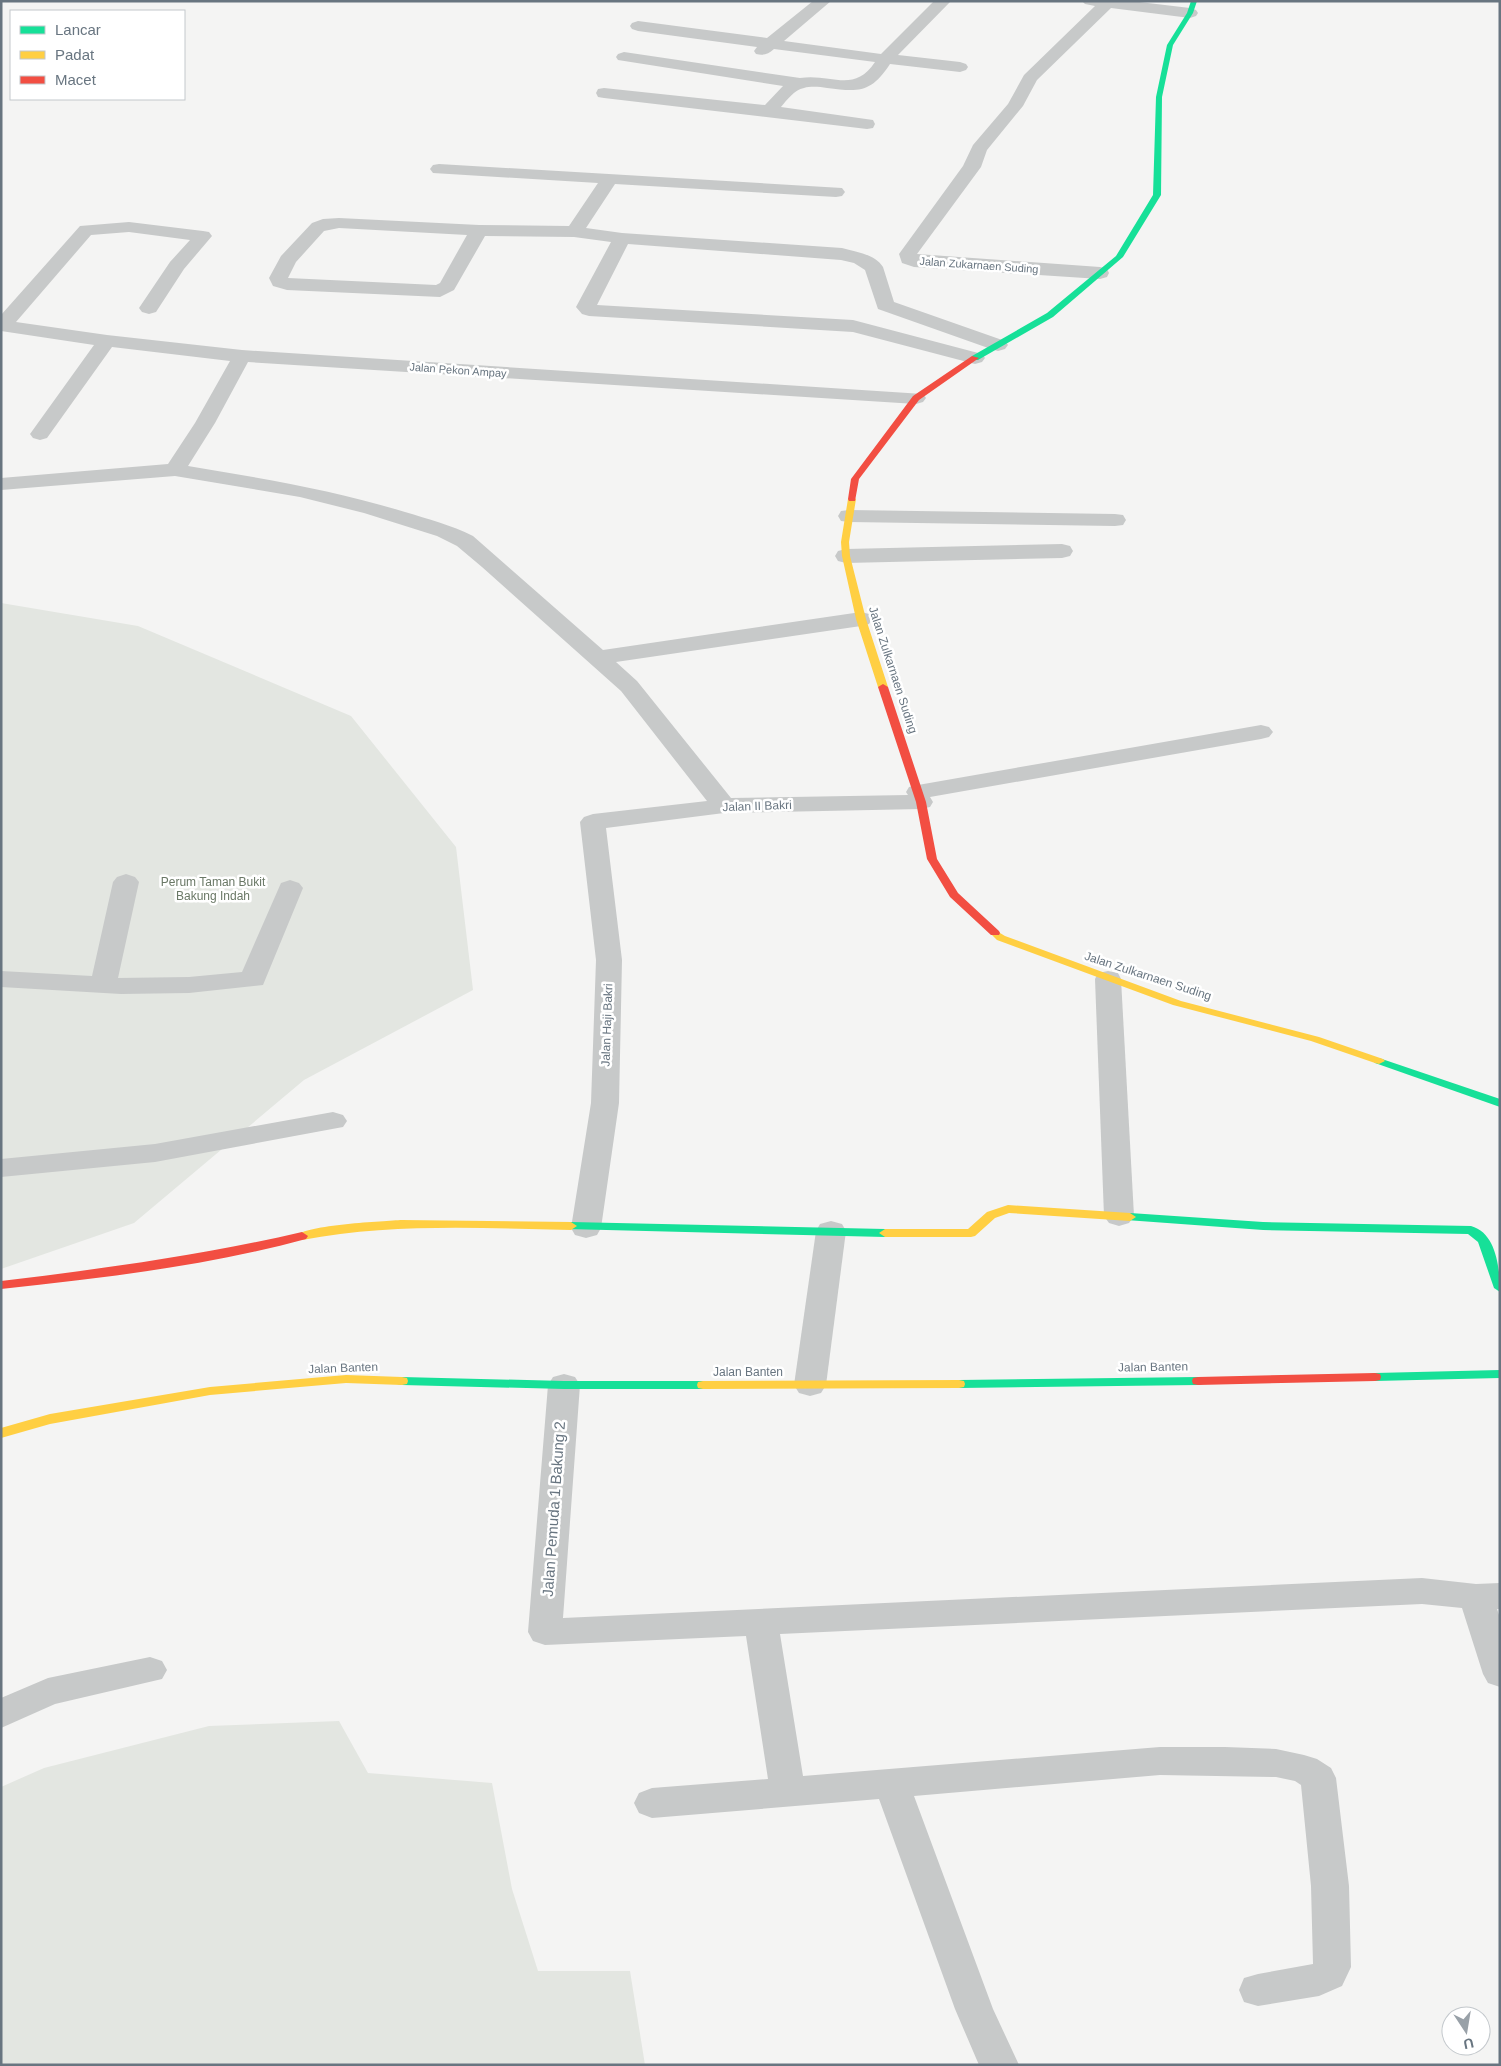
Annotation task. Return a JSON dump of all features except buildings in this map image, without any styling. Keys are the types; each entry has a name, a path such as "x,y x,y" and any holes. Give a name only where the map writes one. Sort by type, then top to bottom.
{"street":[{"path":"735,73 824,1"},
{"path":"624,58 800,83 818,82 853,85 863,83 872,77 885,59 943,1"},
{"path":"1088,1 1192,7"},
{"name":"Jalan Zukarnaen Suding","path":"1100,273 914,261 909,259 908,254 972,168 979,149 1016,106 1030,78 1107,3"},
{"name":"Jalan Zulkarnaen Suding","path":"1192,7 1170,45 1159,97 1157,195 1119,257 1050,315 974,358 916,398 855,479 845,542 846,556 861,618 920,797 932,859 954,894 1002,938 1108,979 1177,1003 1314,1039 1500,1103"},
{"path":"638,26 885,59 960,67"},
{"path":"769,111 781,96 800,83"},
{"path":"604,93 867,124"},
{"path":"439,169 836,192"},
{"path":"574,232 609,180"},
{"path":"480,230 447,286 440,291 287,284 280,282 278,278 288,260 323,224 339,223 480,230 574,232 622,238 842,254 861,259 874,266 885,305"},
{"path":"2,325 86,230 129,227 204,236 177,266 149,308"},
{"path":"622,238 586,307 589,310 853,326 974,358"},
{"path":"885,305 998,345"},
{"path":"853,326 885,305"},
{"path":"906,340 936,324"},
{"name":"Jalan Pekon Ampay","path":"2,325 107,341 242,356 916,398"},
{"path":"40,434 107,341"},
{"path":"175,470 205,423 242,356"},
{"path":"1,484 175,470 300,491 371,508 444,531 465,542 484,556 628,686 724,806"},
{"path":"849,516 1115,520"},
{"path":"846,556 1062,551"},
{"path":"597,658 861,618"},
{"name":"Jalan II Bakri","path":"592,822 724,806 920,797 1261,732"},
{"name":"Jalan Haji Bakri","path":"586,1228 605,1102 609,960 592,822"},
{"path":"103,985 126,882"},
{"path":"3,982 189,985 253,979 290,888"},
{"path":"1108,979 1119,1216"},
{"path":"1,1168 155,1153 332,1121"},
{"path":"1,1285 85,1276 249,1249 322,1232 396,1223 556,1225 586,1228 971,1233 991,1214 998,1210 1008,1209 1263,1226 1471,1230 1483,1240 1500,1288"},
{"path":"810,1385 832,1231"},
{"name":"Jalan Banten","path":"1,1433 50,1419 210,1391 346,1379 564,1385 810,1385 1136,1382 1500,1374"},
{"name":"Jalan Pemuda 1 Bakung 2","path":"564,1385 545,1632 761,1622"},
{"path":"788,1793 761,1622 1422,1590 1488,1597 1500,1674"},
{"path":"1,1714 48,1692 150,1670"},
{"path":"652,1803 1160,1761 1276,1763 1304,1769 1318,1778 1330,1886 1332,1967 1328,1975 1319,1980 1258,1990"},
{"path":"892,1784 974,2009 999,2065"}],"green space":[{"name":"Perum Taman Bukit Bakung Indah","path":"1,603 138,626 351,716 456,847 473,990 304,1080 134,1223 1,1269"},
{"path":"339,1721 368,1773 492,1783 512,1889 538,1971 630,1971 645,2065 1,2065 1,1787 44,1768 209,1726"}],"traffic: fast":[{"path":"975,358 1050,315 1119,257 1157,195 1159,97 1170,45 1190,13 1194,1"},
{"path":"1379,1061 1500,1103"},
{"path":"1130,1217 1263,1226 1471,1230 1483,1240 1500,1288"},
{"path":"571,1226 885,1233"},
{"path":"1375,1377 1500,1374"},
{"path":"402,1381 564,1385 703,1385"},
{"path":"959,1384 1198,1381"}],"traffic: slow":[{"path":"852,499 845,542 846,556 861,619 883,687"},
{"path":"995,933 1001,938 1177,1003 1315,1039 1379,1061"},
{"path":"885,1233 971,1233 991,1215 1008,1209 1130,1217"},
{"path":"302,1236 368,1226 402,1224 470,1223 571,1226"},
{"path":"1,1433 50,1419 210,1391 346,1379 402,1381"},
{"path":"703,1385 959,1384"}],"traffic: jam":[{"path":"852,499 855,479 916,398 975,358"},
{"path":"883,687 921,802 932,859 954,895 995,933"},
{"path":"1,1285 152,1265 265,1245 302,1236"},
{"path":"1198,1381 1375,1377"}]}
